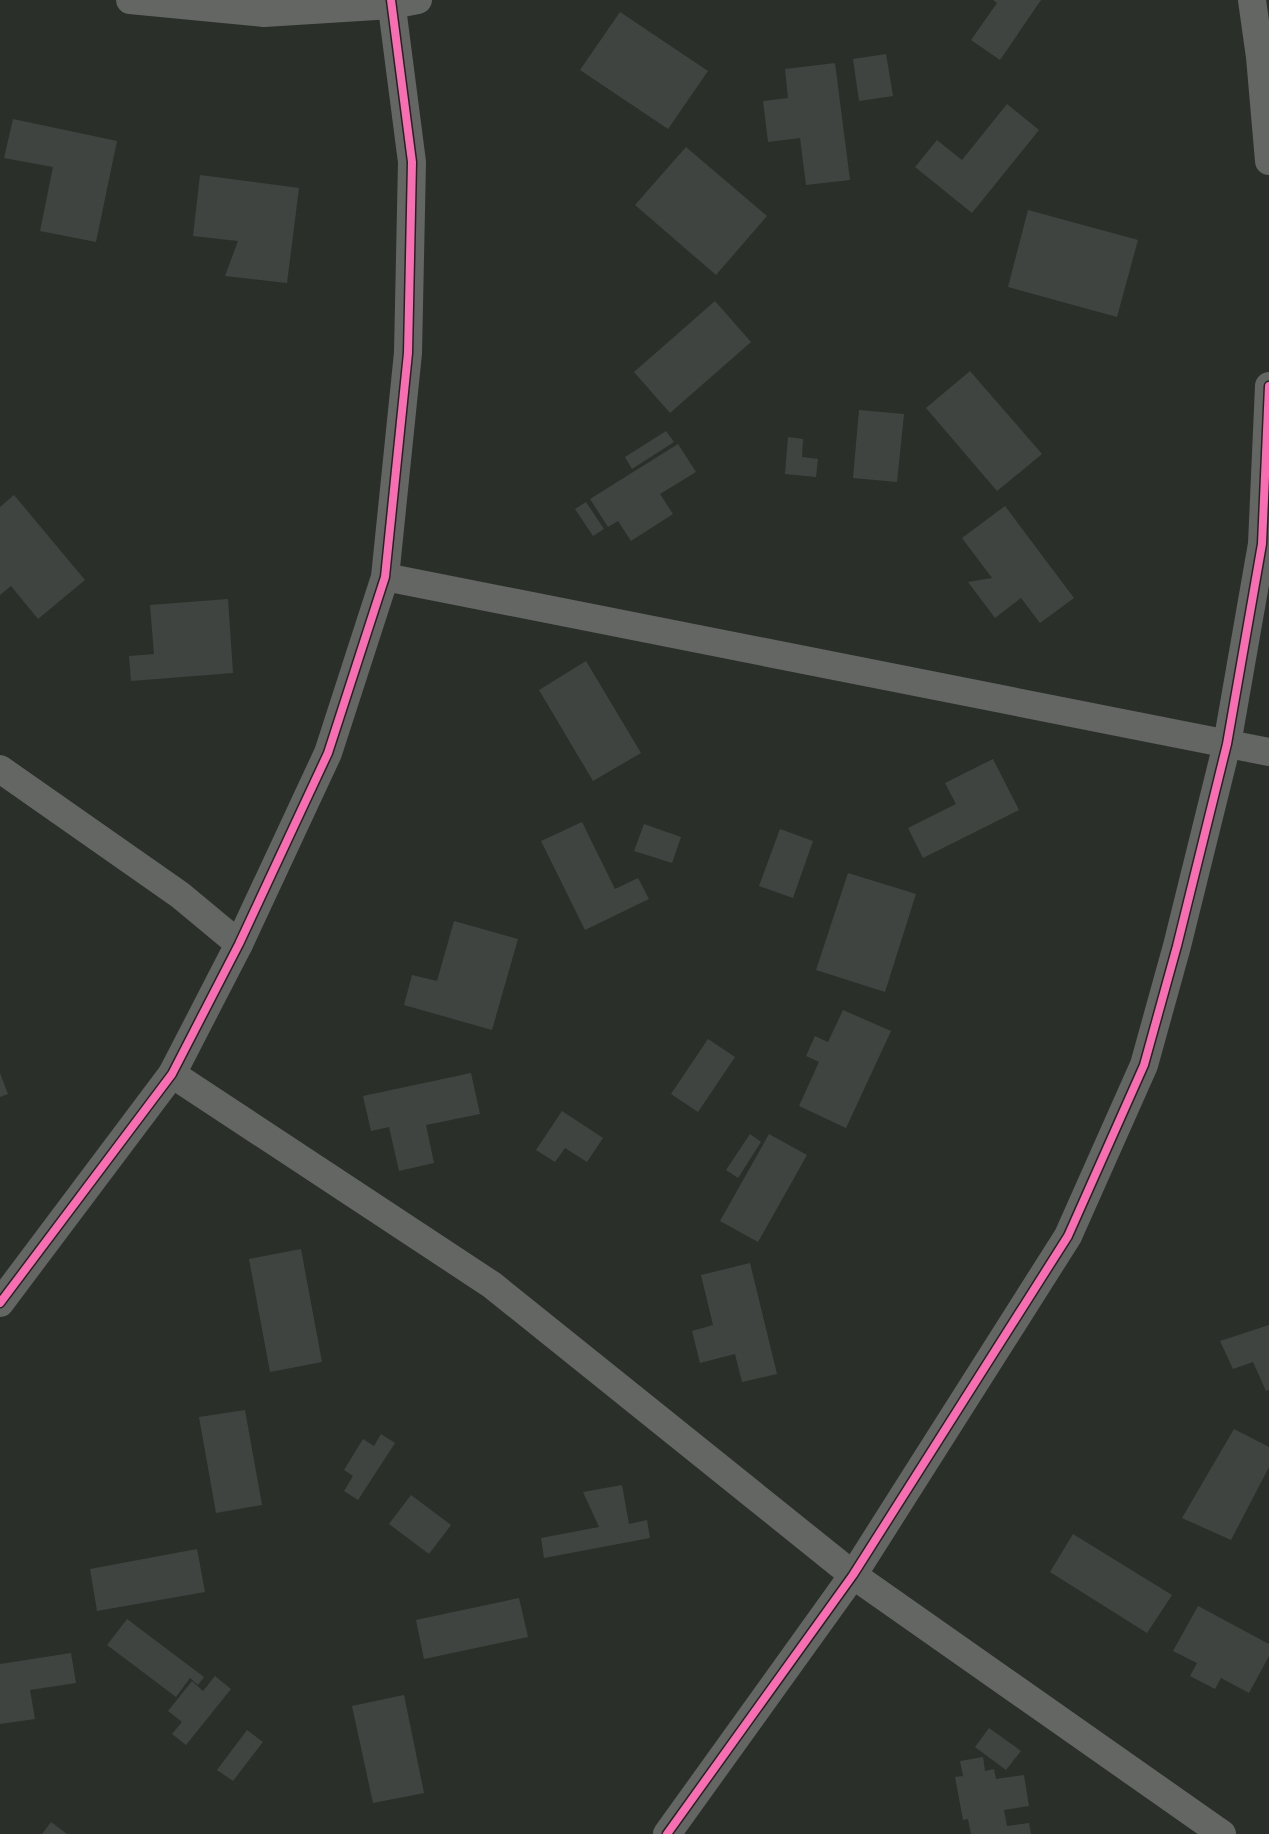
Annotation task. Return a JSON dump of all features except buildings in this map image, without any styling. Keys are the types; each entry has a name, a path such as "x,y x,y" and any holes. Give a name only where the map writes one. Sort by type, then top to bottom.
{"street":[{"path":"0,1303 172,1074 239,944 328,753 385,577 408,353 412,162 400,2 264,13 130,0"},
{"path":"1252,0 1260,57 1269,161"},
{"path":"668,1834 853,1575 1068,1236 1144,1065 1177,946 1227,744 1262,544 1269,386"},
{"path":"385,577 1269,752"},
{"path":"0,769 180,895 239,944"},
{"path":"172,1074 492,1285 853,1575 1222,1834"}],"cycle path":[{"path":"0,1303 172,1074 239,944 328,753 385,577 408,353 412,162 391,0"},
{"path":"667,1834 853,1575 1068,1236 1144,1065 1177,946 1227,744 1262,544 1269,386"}]}
